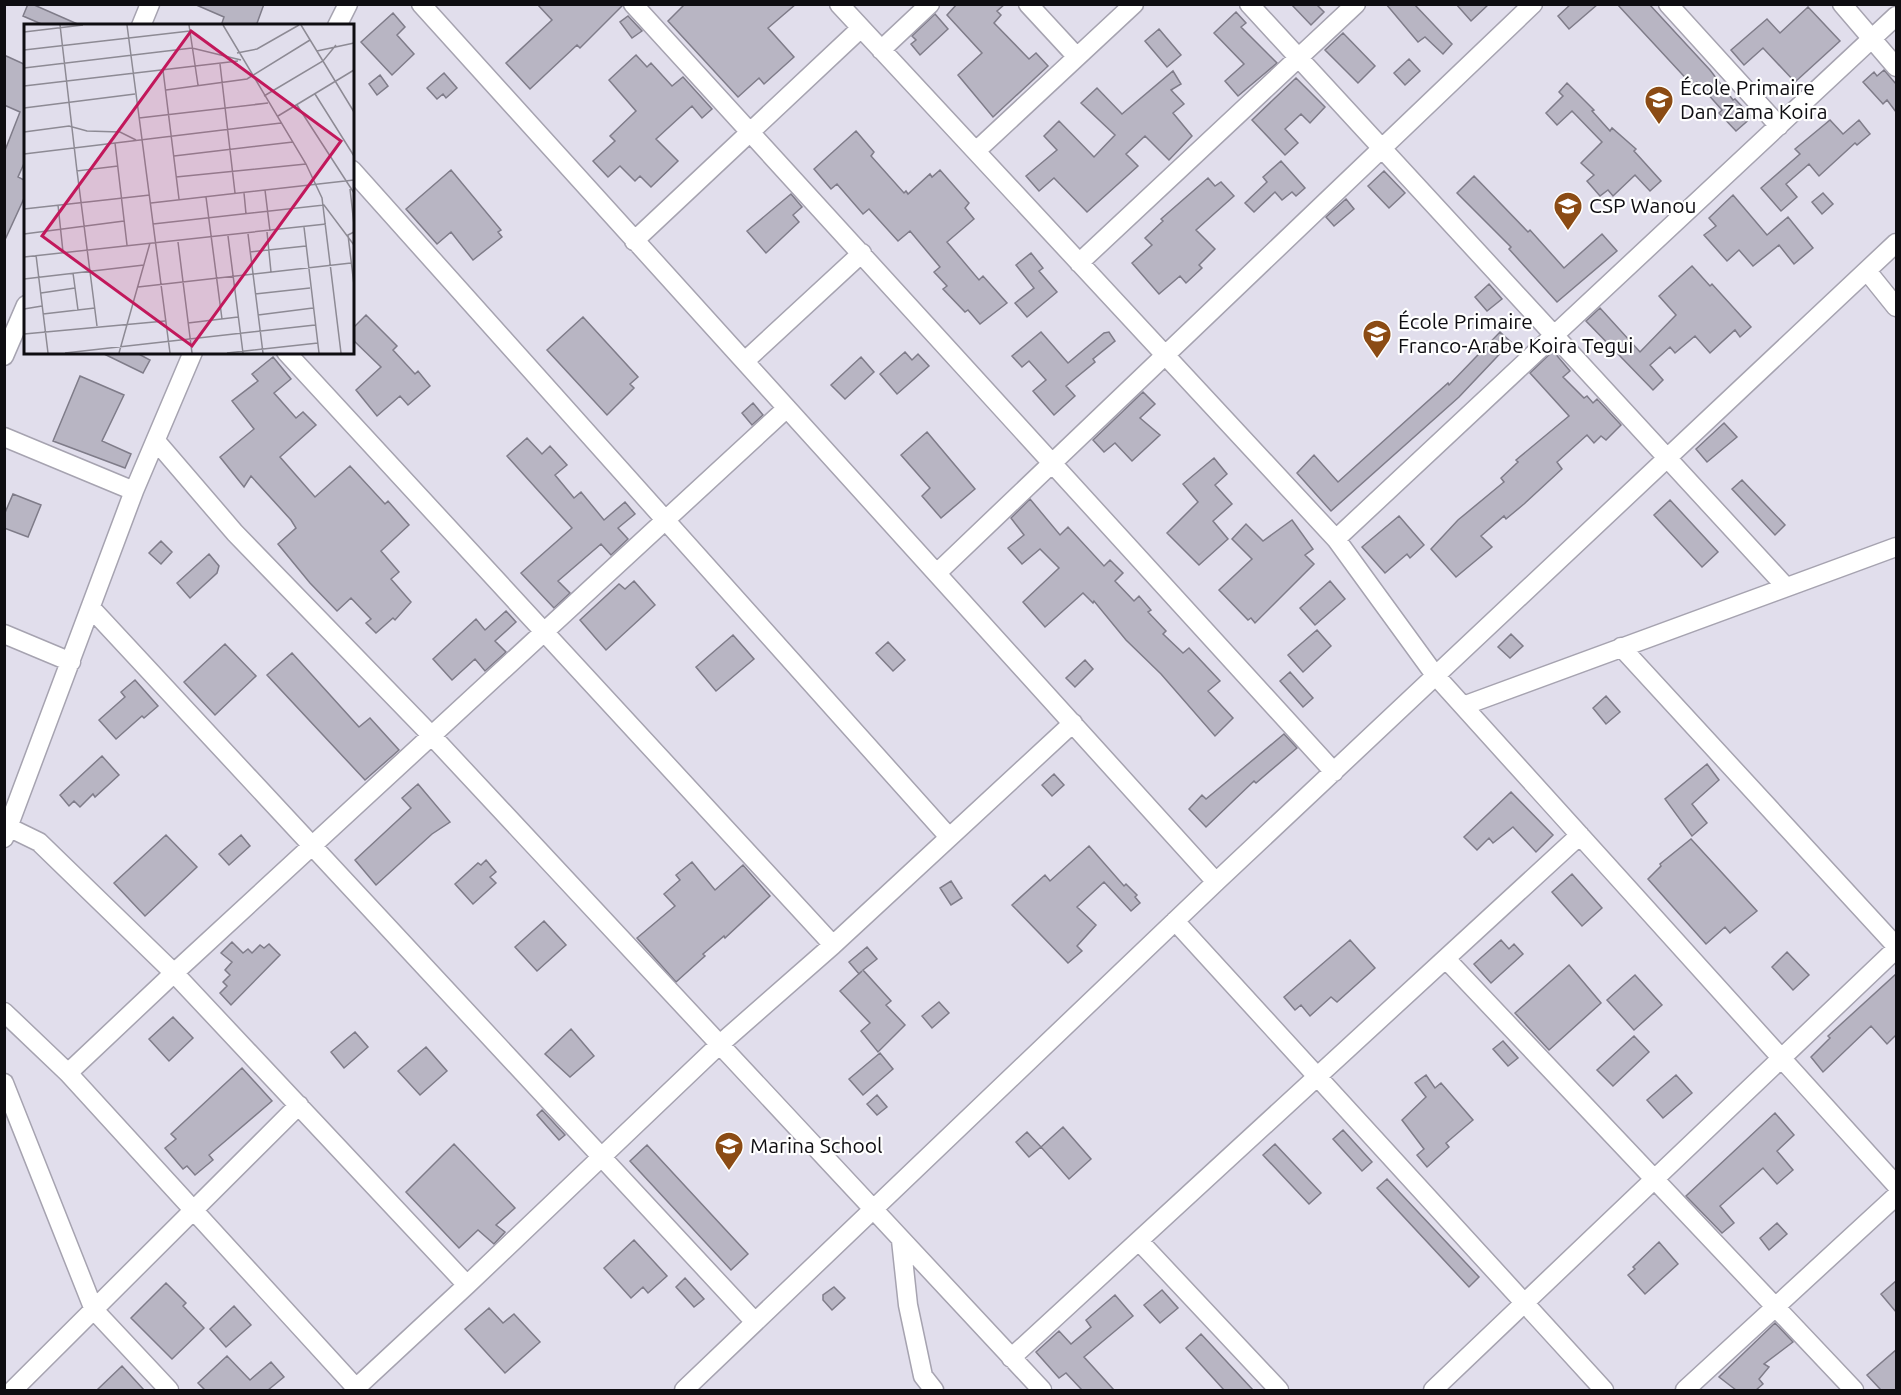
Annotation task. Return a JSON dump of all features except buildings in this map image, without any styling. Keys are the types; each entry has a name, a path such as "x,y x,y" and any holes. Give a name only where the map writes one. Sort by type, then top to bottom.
{"street":[{"path":"142,24 150,4"},
{"path":"338,24 348,4"},
{"path":"421,4 1216,882"},
{"path":"633,4 1334,772"},
{"path":"839,4 1336,539 1435,675 1896,1185"},
{"path":"881,50 930,4"},
{"path":"1029,4 1077,57"},
{"path":"976,152 1134,4"},
{"path":"1249,4 1665,459 1786,587"},
{"path":"1079,263 1356,4"},
{"path":"937,573 1533,4"},
{"path":"1668,4 1779,126"},
{"path":"1842,4 1896,67"},
{"path":"1336,539 1896,16"},
{"path":"634,241 861,28"},
{"path":"354,172 950,837"},
{"path":"684,1390 1216,882 1896,243"},
{"path":"745,362 862,253"},
{"path":"1867,272 1896,307"},
{"path":"4,356 24,310"},
{"path":"192,354 134,491 6,830 39,842 174,973 468,1285"},
{"path":"288,354 833,945"},
{"path":"68,1073 787,408"},
{"path":"4,437 134,491"},
{"path":"156,441 235,533 432,736 1042,1390"},
{"path":"1463,706 1896,547"},
{"path":"91,608 755,1322"},
{"path":"4,633 71,662"},
{"path":"1433,1390 1782,1059 1896,947 1621,647"},
{"path":"4,1012 68,1073 357,1389 720,1045 833,945 1073,723"},
{"path":"1011,1358 1580,835"},
{"path":"1175,921 1604,1390"},
{"path":"1446,959 1854,1390"},
{"path":"4,1083 94,1310 169,1390"},
{"path":"13,1390 299,1105"},
{"path":"1685,1390 1896,1196"},
{"path":"901,1240 908,1305 923,1376 934,1390"},
{"path":"1139,1241 1279,1390"}],"place":[{"name":"École Primaire Dan Zama Koira","path":"1659,126"},
{"name":"CSP Wanou","path":"1568,232"},
{"name":"École Primaire Franco-Arabe Koira Tegui","path":"1377,360"},
{"name":"Marina School","path":"729,1172"}]}
